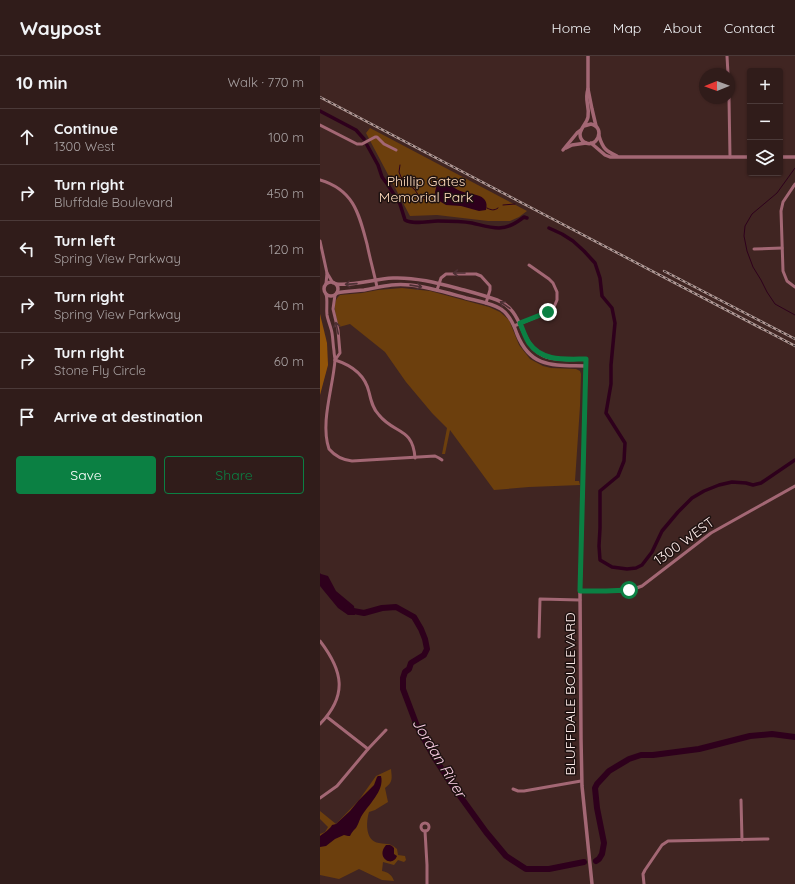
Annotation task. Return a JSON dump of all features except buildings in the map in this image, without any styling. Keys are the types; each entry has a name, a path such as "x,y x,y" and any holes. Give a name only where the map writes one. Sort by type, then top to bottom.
{"street":[{"path":"588,56 588,88 596,127 599,131 602,146 620,157"},
{"path":"727,56 728,68"},
{"path":"588,88 586,94 588,119 581,130 563,150 572,145 591,143 599,136"},
{"path":"728,104 730,157"},
{"path":"584,126 591,124 596,127"},
{"path":"320,125 357,144 361,144 377,137 384,144 396,150"},
{"path":"581,130 581,138 586,143"},
{"path":"591,143 610,157 747,157"},
{"path":"783,156 795,156"},
{"path":"320,180 336,187 346,195 355,206 361,220 377,287"},
{"path":"795,184 784,199 781,211 782,268 788,282 795,287"},
{"path":"320,241 327,273 324,289 327,299 327,313 332,333 335,360 331,381 323,405"},
{"path":"754,248 782,248"},
{"path":"514,326 548,312 554,307 557,300 557,292 553,283 529,265"},
{"path":"327,273 338,288 333,309 338,330 340,353 335,360"},
{"path":"437,290 443,276 447,274 476,274 481,276 489,285 490,288 486,303"},
{"path":"326,284 329,282 343,285 354,284 389,278 423,280 500,301 515,314 520,323"},
{"path":"326,294 331,296 377,287 402,284 437,290 486,303 502,310 510,318 520,341 526,350 539,361 556,365 586,366"},
{"name":"BLUFFDALE BOULEVARD","path":"520,323 530,344 542,355 556,359 586,359 580,591 581,781 592,884"},
{"path":"335,360 351,367 362,377 366,384 372,404 378,414 386,422 408,436 414,447 415,458"},
{"path":"323,438 332,452 341,458 348,460 356,461 435,456 442,460"},
{"name":"1300 WEST","path":"580,591 621,591 642,586 711,533 795,486"},
{"path":"539,637 540,599 580,600"},
{"path":"320,641 328,651 338,672 339,681 339,691 336,702 327,717 320,724"},
{"path":"327,717 368,749"},
{"path":"320,798 337,786 386,730"},
{"path":"514,789 524,792 581,781"},
{"path":"741,800 742,840"},
{"path":"426,831 428,865 427,884"},
{"path":"644,884 643,874 645,870 662,845 671,840 768,839"}],"green space":[{"name":"Phillip Gates Memorial Park","path":"370,128 527,211 510,221 488,221 437,215 410,216 366,133"},
{"path":"402,288 430,291 489,307 500,312 509,320 519,345 530,359 543,366 551,368 576,369 580,371 580,406 575,481 579,481 580,485 494,490 450,430 445,454 442,454 447,428 432,413 406,382 385,352 350,324 339,327 337,319 335,306 337,298 340,295"},
{"path":"391,769 391,780 385,788 388,802 369,812 367,826 369,835 374,842 392,845 397,849 398,855 405,856 406,860 404,862 398,860 394,865 383,862 382,871 390,874 394,881 382,880 359,869 339,879 320,875 320,834 325,832 328,827 320,819 320,811 336,824 359,800 376,776"}],"shaded area":[{"path":"444,182 462,192 482,197 487,204 486,210 479,211 461,206 446,205 436,199 435,192 437,184"},
{"path":"320,314 327,343 328,365 320,395"},
{"path":"320,573 328,576 336,591 354,606 355,615 348,615 338,608 320,586"},
{"path":"378,776 381,776 382,782 378,793 350,836 344,835 335,839 326,846 320,847 320,836 350,811 374,785"},
{"path":"386,845 390,845 394,848 394,854 397,856 395,860 389,861 384,857 383,850"}],"waterway":[{"path":"320,111 356,130 364,139"},
{"path":"367,145 378,165 382,177 400,204 405,220 417,223 438,221 464,222 499,228 513,224 524,217 527,218"},
{"path":"400,165 399,172 401,177 415,190 419,196 432,202 436,199"},
{"path":"795,168 777,193 752,214 745,226 744,236 747,251 753,267 767,292 775,304 795,315"},
{"path":"503,205 515,204"},
{"path":"487,208 492,210 498,208"},
{"path":"549,228 573,241 595,263 600,278 602,296 612,308 615,323 611,365 611,384 606,413 625,443 624,461 618,476 600,491 600,560 612,567 627,569 636,568 642,565 652,552 662,531 692,498 704,491 732,482 753,485 761,483 795,460"},
{"name":"Jordan River","path":"347,609 364,613 382,608 396,607 414,617 421,629 427,649 424,655 411,663 409,669 405,672 403,678 403,689 417,726 452,785 486,832 506,856 526,869 549,869 584,862"},
{"name":"Jordan River","path":"596,861 602,854 604,843 597,808 595,788 609,771 629,759 641,755 653,755 699,749 750,736 772,734 795,737"}],"railway":[{"path":"320,97 795,346"},
{"path":"664,271 795,339"}],"route":[{"path":"548,312 520,323 530,344 538,353 556,359 586,359 580,591 629,590"}]}
